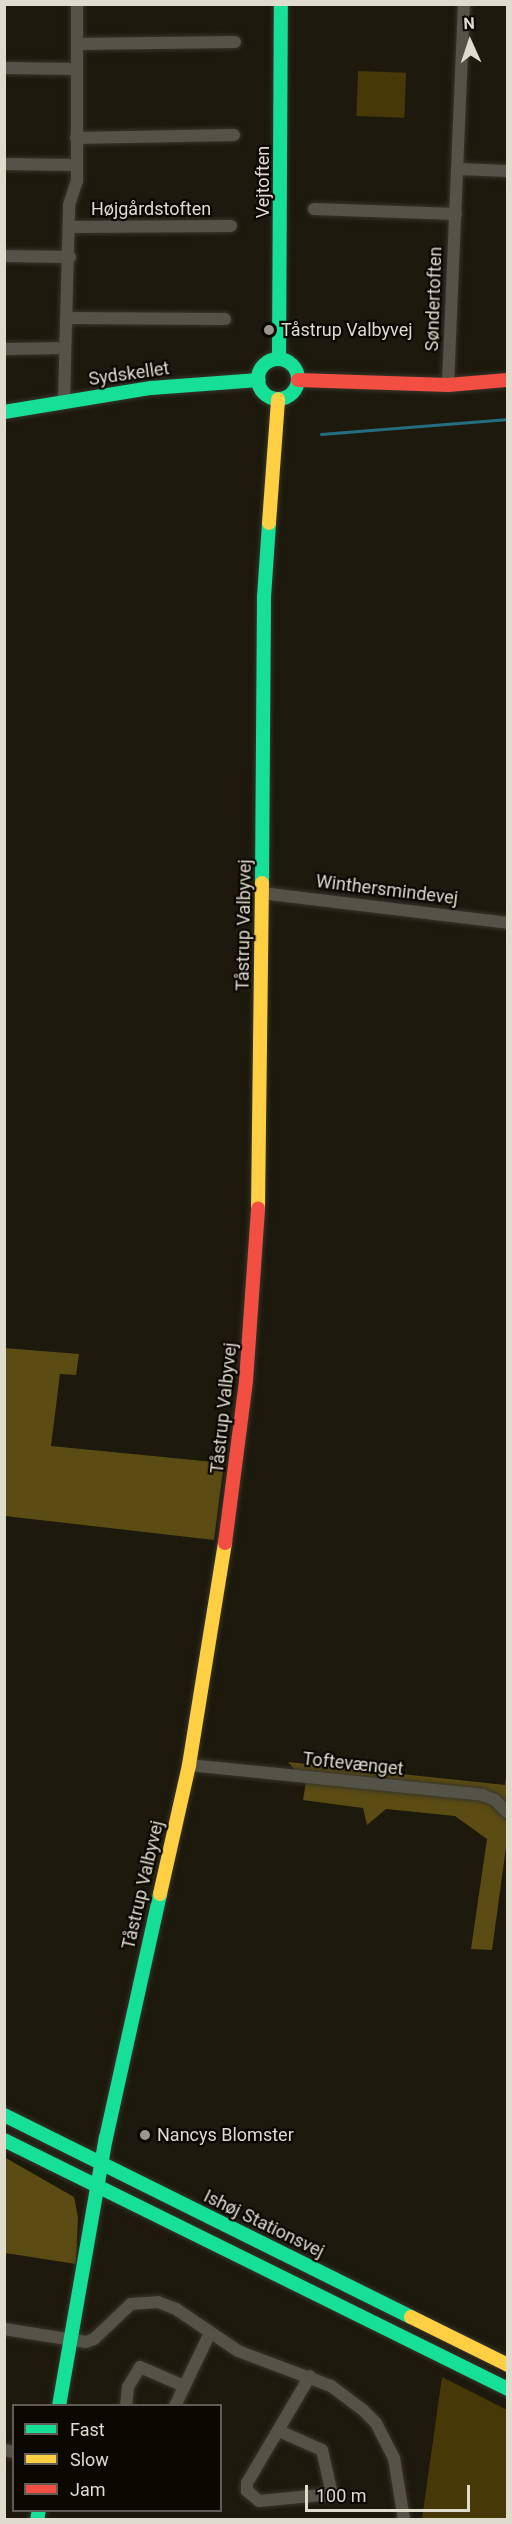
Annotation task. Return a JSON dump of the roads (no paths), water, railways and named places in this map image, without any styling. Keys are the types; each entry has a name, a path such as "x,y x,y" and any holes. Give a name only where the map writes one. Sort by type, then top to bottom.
{"street":[{"name":"Højgårdstoften","path":"64,401 71,227 69,205 77,181 75,165 77,4"},
{"name":"Vejtoften","path":"279,360 281,4"},
{"name":"Søndertoften","path":"448,385 465,4"},
{"path":"77,44 235,42"},
{"path":"4,68 77,69"},
{"path":"76,138 234,135"},
{"path":"4,164 75,165"},
{"path":"458,169 507,171"},
{"path":"314,209 456,214"},
{"name":"Højgårdstoften","path":"71,227 231,226"},
{"path":"4,256 70,257"},
{"path":"66,318 225,319"},
{"path":"4,349 65,348"},
{"path":"279,360 291,364 298,380 294,392 278,399 267,396 259,380 265,365 279,360"},
{"name":"Sydskellet","path":"4,412 64,401 208,382 259,380"},
{"path":"298,380 448,385 507,380"},
{"name":"Tåstrup Valbyvej","path":"59,2404 101,2163 189,1765 214,1624 237,1457 256,1262 264,597 278,399"},
{"name":"Winthersmindevej","path":"261,893 507,923"},
{"name":"Toftevænget","path":"189,1765 482,1795 495,1800 507,1813"},
{"name":"Ishøj Stationsvej","path":"4,2115 507,2365"},
{"path":"4,2140 507,2389"},
{"path":"4,2329 70,2339 94,2339 120,2311 144,2301 176,2309 209,2335 238,2351 310,2376 346,2395 376,2423 394,2458 404,2520"},
{"path":"177,2404 209,2335"},
{"path":"126,2404 128,2387 140,2367 184,2386"},
{"path":"279,2431 322,2450 332,2494 259,2501 252,2498 247,2483 310,2376"}],"waterway":[{"path":"321,434 508,419"}],"place":[{"name":"Tåstrup Valbyvej","path":"269,330"},
{"name":"Nancys Blomster","path":"145,2135"}]}
